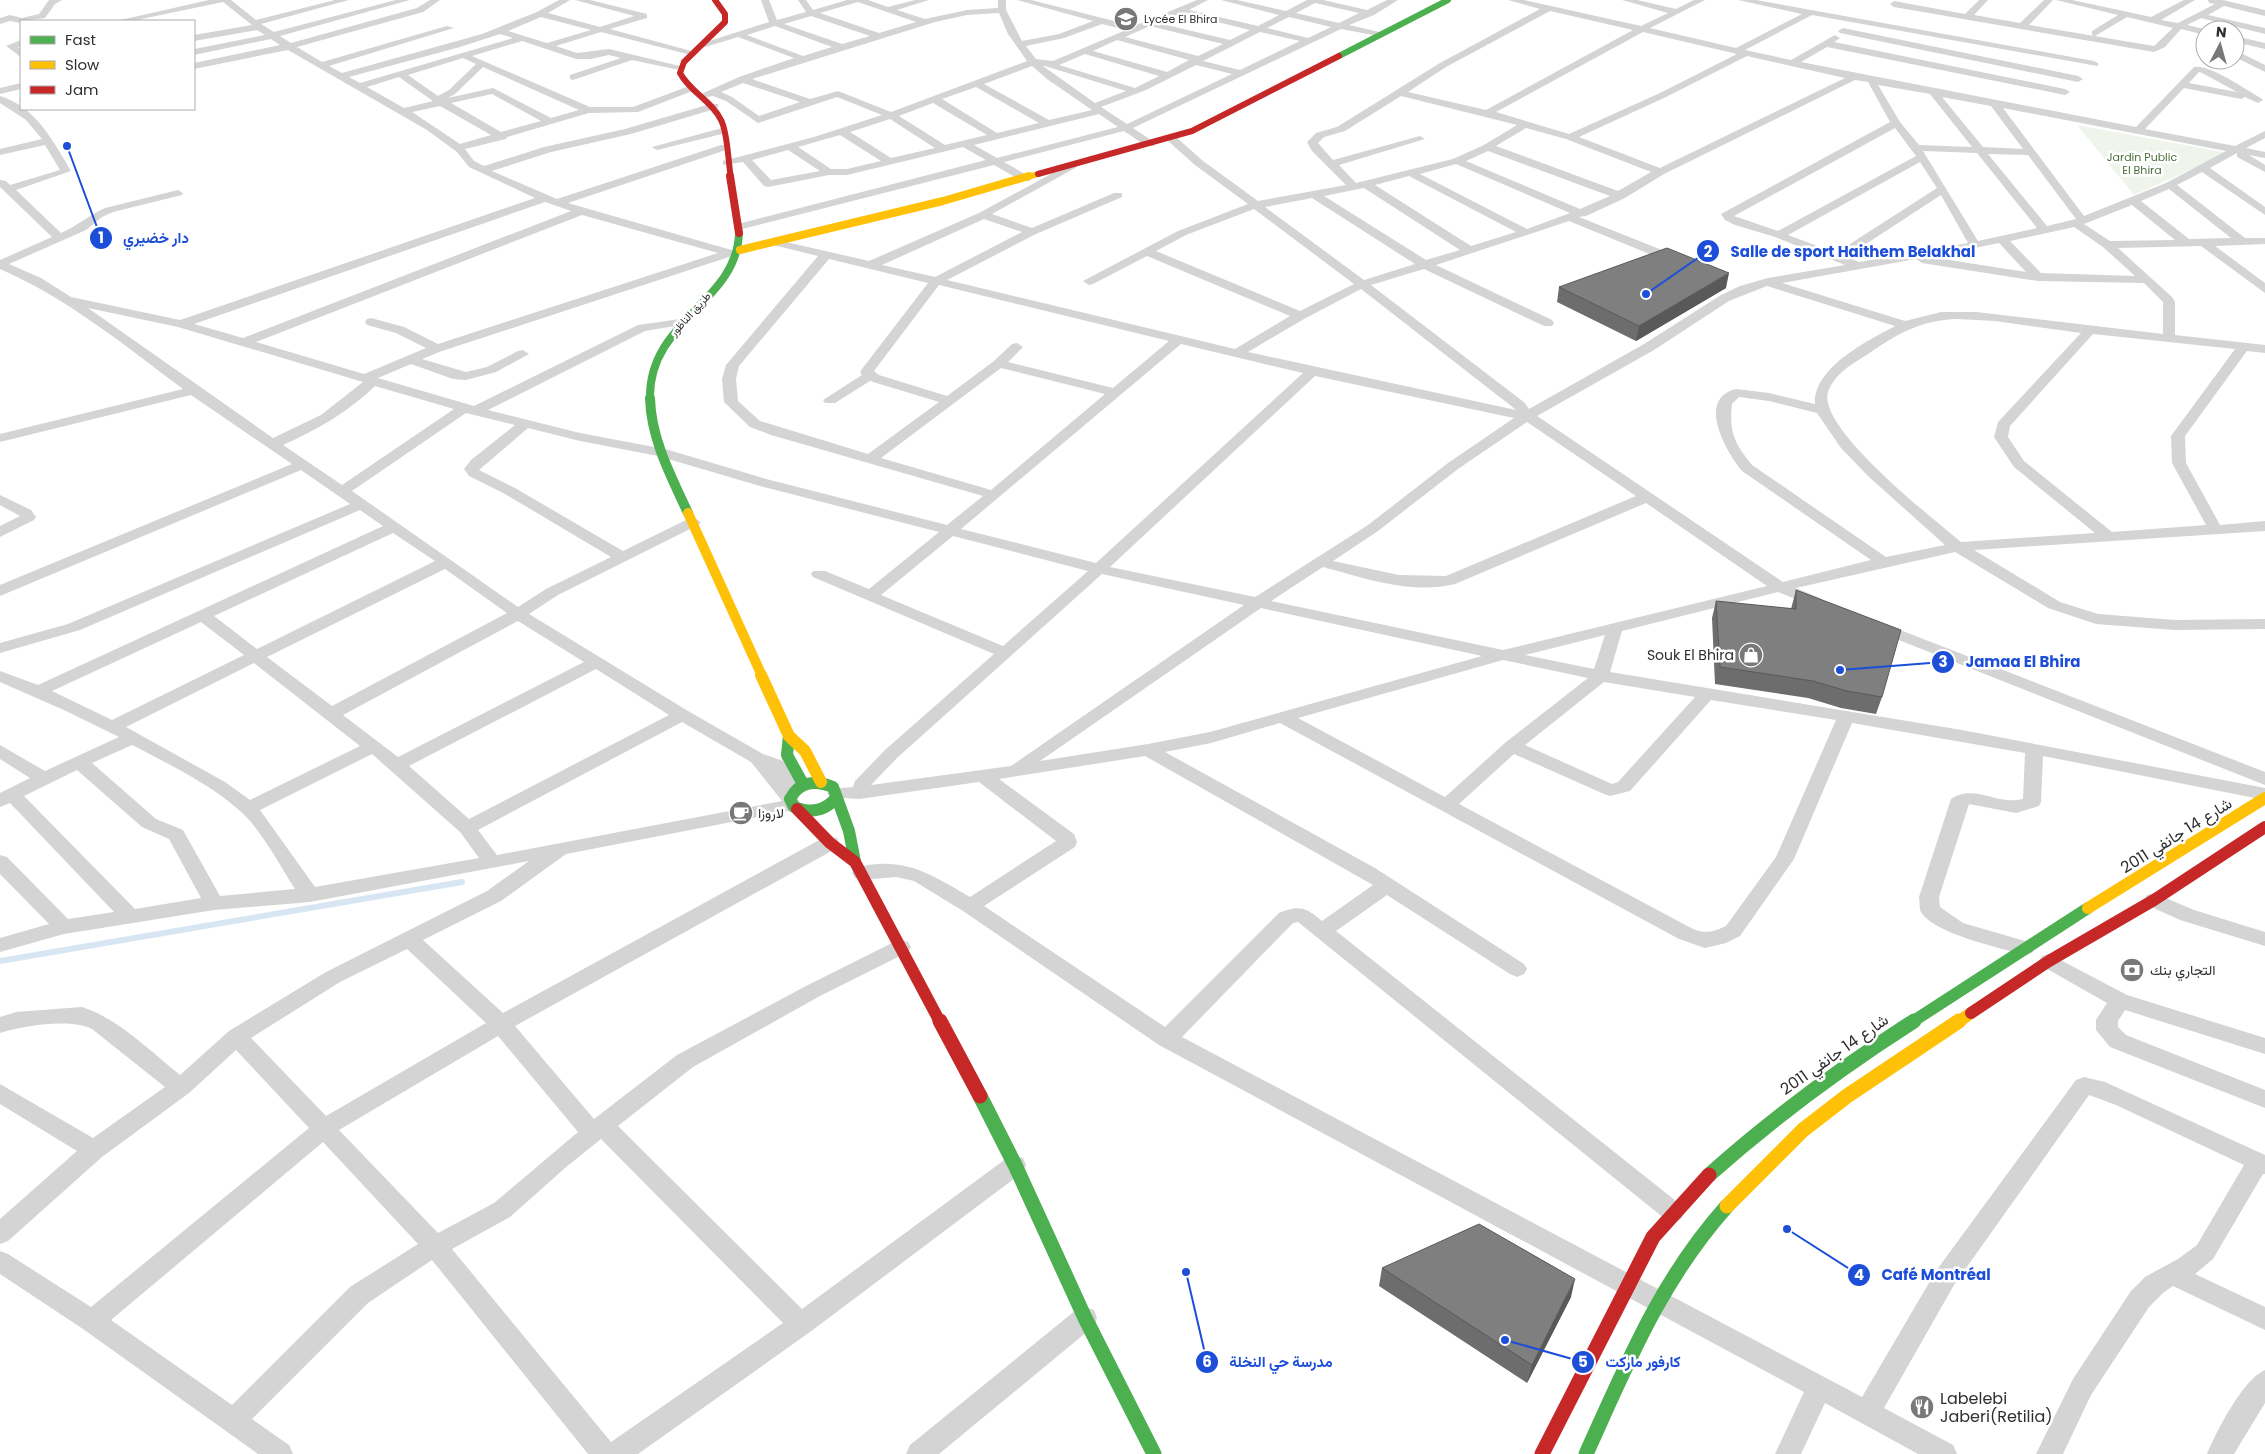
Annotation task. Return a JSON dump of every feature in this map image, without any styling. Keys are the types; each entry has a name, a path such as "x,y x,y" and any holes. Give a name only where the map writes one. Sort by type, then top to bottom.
{"street":[{"path":"26,20 42,16 52,2 58,0"},
{"path":"125,20 222,0"},
{"path":"253,22 313,0"},
{"path":"195,38 345,0"},
{"path":"195,52 271,36 406,0"},
{"path":"195,66 287,47 420,10 436,0"},
{"path":"342,76 501,31 542,14 566,0"},
{"path":"548,46 644,15 579,0"},
{"path":"715,0 725,14 725,22 705,44 692,54 681,69 680,77 692,88 729,99 758,120 836,94 891,115 944,149"},
{"path":"765,0 774,23 842,47"},
{"path":"802,0 810,13 880,36"},
{"path":"705,44 856,0"},
{"path":"860,0 925,22"},
{"path":"890,9 925,0"},
{"path":"1021,0 1031,3"},
{"path":"1049,65 1204,0"},
{"path":"1225,0 1381,35"},
{"path":"745,158 768,184 829,172 847,172 965,144 1098,108 1133,90 1143,88 1313,0 1371,13"},
{"path":"738,227 996,163 1126,128 1371,13 1394,0"},
{"path":"272,444 312,428 335,414 354,400 369,379 409,358 735,252 1026,179 1171,138 1206,124 1448,0"},
{"path":"1512,0 1854,77 1933,92 1975,87 1995,104 2032,152 2079,221 2148,280 2169,302 2169,338"},
{"path":"1626,0 1677,12"},
{"path":"1487,113 1640,30 1701,0"},
{"path":"1742,0 1857,20 1872,19 1944,36 2100,57"},
{"path":"1790,9 1808,0"},
{"path":"1967,16 1984,0"},
{"path":"2024,25 2049,0"},
{"path":"2060,0 2195,30"},
{"path":"2153,20 2191,0"},
{"path":"2209,0 2265,13"},
{"path":"1885,12 1897,2 1967,16 2159,48 2179,26 2202,16 2224,3"},
{"path":"160,20 229,3 287,47 403,111 458,148 471,163 483,170 582,212 617,223 735,252"},
{"path":"708,94 742,79 842,47 958,13 1002,5 1055,4 1101,21 1134,29"},
{"path":"2108,10 2120,4"},
{"path":"1002,5 1012,34 1033,62 1050,77 1150,144"},
{"path":"1354,188 1314,146 1312,142 1316,138 1341,129 1401,94 1443,65 1547,9"},
{"path":"1179,10 1310,41"},
{"path":"1570,137 1663,95 1810,13"},
{"path":"542,14 692,54"},
{"path":"2095,33 2126,14"},
{"path":"2202,16 2265,30"},
{"path":"0,21 10,18 20,20"},
{"path":"1793,63 1828,44 1857,20"},
{"path":"1020,44 1061,36 1101,21"},
{"path":"2253,28 2265,22"},
{"path":"1148,23 1231,43"},
{"path":"300,53 390,28"},
{"path":"322,65 450,28"},
{"path":"2189,28 2195,31"},
{"path":"501,31 580,56 609,52 681,69"},
{"path":"1843,31 2078,79"},
{"path":"737,34 804,59"},
{"path":"1887,83 1916,62 1944,36"},
{"path":"4,37 12,45"},
{"path":"1115,37 1242,73"},
{"path":"360,86 522,38"},
{"path":"1995,104 2055,103 2114,41"},
{"path":"2245,41 2265,46"},
{"path":"1828,44 1916,62 1975,87 2055,103 2138,131 2265,155"},
{"path":"393,45 420,54"},
{"path":"220,46 232,58"},
{"path":"1083,51 1167,75"},
{"path":"465,56 588,110"},
{"path":"573,78 629,58"},
{"path":"2245,58 2265,69"},
{"path":"727,163 891,115 1033,62 1133,90"},
{"path":"438,100 452,92 481,64"},
{"path":"2138,131 2195,70 2202,69 2262,100"},
{"path":"402,75 438,100 502,136"},
{"path":"1239,352 1300,316 1362,284 1577,216 1621,196 1660,172 1854,77"},
{"path":"742,79 810,102"},
{"path":"1871,80 1896,123 1943,189 1975,245"},
{"path":"976,82 1047,123"},
{"path":"2182,85 2262,100"},
{"path":"0,92 20,86"},
{"path":"458,148 588,110 634,110 692,88"},
{"path":"403,111 438,100 496,91 549,121"},
{"path":"1933,92 2044,230"},
{"path":"708,94 722,122 725,138 724,148 738,227 735,252"},
{"path":"1401,94 1487,113 1570,137 1660,172"},
{"path":"0,98 17,105"},
{"path":"934,99 995,136"},
{"path":"0,109 17,105"},
{"path":"483,170 548,149 627,132 714,106"},
{"path":"4,185 66,171 30,118 22,110"},
{"path":"1856,266 1779,235 1739,223 1729,218 1727,214 1896,123"},
{"path":"1088,281 1146,251 1217,218 1257,205 1354,188 1457,161 1488,147 1525,124"},
{"path":"657,147 722,130"},
{"path":"841,131 890,162"},
{"path":"1016,769 1258,602 1373,528 1453,466 1527,416 1649,347 1725,298 1744,289 1768,282 1975,245 2079,221 2134,201 2170,185 2265,134"},
{"path":"1171,138 1199,163 1362,284 1520,406 1527,416 1781,588 1827,606"},
{"path":"1332,164 1420,139"},
{"path":"0,152 46,141"},
{"path":"965,144 1026,179"},
{"path":"790,146 829,172"},
{"path":"1488,147 1621,196"},
{"path":"559,202 724,148"},
{"path":"1779,235 1919,153 1978,149 2032,152"},
{"path":"2236,151 2265,169"},
{"path":"1457,161 1690,266"},
{"path":"869,266 983,215 1073,165"},
{"path":"2203,168 2265,212"},
{"path":"1411,173 1526,233"},
{"path":"1366,184 1470,251"},
{"path":"4,185 60,238"},
{"path":"2170,185 2242,241"},
{"path":"1837,258 1943,189"},
{"path":"0,265 84,226 98,215 109,210 178,193"},
{"path":"869,376 869,369 936,281 1032,232 1118,195"},
{"path":"1315,195 1424,264 1548,324"},
{"path":"181,324 546,198"},
{"path":"2134,201 2185,242"},
{"path":"245,342 582,212"},
{"path":"983,215 1032,232"},
{"path":"2002,239 2038,277"},
{"path":"2107,245 2265,241"},
{"path":"773,242 825,256 1239,352 1312,371 1493,411 1527,416"},
{"path":"2202,242 2265,289"},
{"path":"1146,251 1300,316"},
{"name":"طريق الناظور","path":"735,252 733,266 671,334 659,355 649,388 648,401 660,452 789,736 805,751 831,789 849,831 859,867"},
{"path":"825,256 733,365 729,379 731,402 755,424 776,432 994,495"},
{"path":"1907,257 2038,277 2148,280"},
{"path":"0,265 37,281 95,318 193,390 362,504 518,614 595,663 757,758 796,796 818,811 830,805 831,789"},
{"path":"1726,281 1744,289"},
{"path":"1768,282 1908,326"},
{"path":"67,300 181,324 470,410 598,441 660,452 765,483 949,532 1100,569 1600,676 2034,749 2265,794"},
{"path":"95,318 115,310"},
{"path":"2265,349 1952,315 1925,318 1908,326 1835,370 1821,393 1822,410 1846,445 1874,474 1957,547 2054,605 2096,619 2175,625 2265,624"},
{"path":"342,491 470,410 642,328 683,321"},
{"path":"371,322 400,330 437,348"},
{"path":"2090,330 2002,425 2001,437 2014,458 2030,475 2109,537"},
{"path":"870,596 1117,393 1179,339"},
{"path":"871,459 999,364 1017,346"},
{"path":"2216,530 2179,463 2178,436 2244,346"},
{"path":"409,358 458,376 466,377 480,374 523,354"},
{"path":"999,364 1117,393"},
{"path":"862,785 891,754 1100,569 1312,371"},
{"path":"830,400 869,376 948,401"},
{"path":"0,438 193,390"},
{"path":"1822,410 1769,397 1736,393 1726,403 1723,425 1727,441 1747,468 1883,562"},
{"path":"525,424 471,469 474,473 510,491 621,556"},
{"path":"0,591 303,464"},
{"path":"1321,562 1386,580 1419,583 1449,581 1647,497"},
{"path":"0,499 26,513 29,517 0,532"},
{"path":"0,648 46,636 74,626 362,504"},
{"path":"331,714 518,614 552,592 621,556 693,522"},
{"path":"39,691 203,616 392,526"},
{"path":"831,789 859,793 937,783 1016,769 1148,750 1284,718 1500,656 1883,562 1957,547 2265,526"},
{"path":"112,727 254,655 446,562"},
{"path":"819,574 1004,652"},
{"path":"203,616 397,765 467,828 492,862"},
{"path":"1863,621 2265,779"},
{"path":"1448,805 1512,746 1600,676 1615,628"},
{"path":"397,765 595,663"},
{"path":"0,676 39,691 134,737 204,778 248,808 265,828 293,874 310,895"},
{"path":"1512,746 1610,790 1616,790 1624,787 1708,693"},
{"path":"467,828 682,715"},
{"path":"1284,718 1686,934 1705,941 1718,938 1733,931 1784,859 1802,822 1846,717"},
{"name":"طريق الناظور","path":"789,736 786,755 796,796 830,843 859,867"},
{"path":"130,916 6,798 44,778 134,737"},
{"path":"248,808 372,747"},
{"path":"2026,948 1956,928 1930,910 1929,897 1958,803 1965,798 2015,807 2025,806 2032,802 2034,749"},
{"path":"1148,750 1388,885 1517,969"},
{"path":"0,751 44,778"},
{"path":"80,762 149,823 176,836 214,903"},
{"path":"970,906 1068,842 1068,838 980,775"},
{"path":"0,945 64,927 214,903 310,895 559,850 831,789 862,785 937,783"},
{"name":"شارع 14 جانفي 2011","path":"1542,1454 1628,1284 1654,1237 1674,1212 1735,1149 1819,1083 1885,1036 2265,798"},
{"path":"1586,1454 1657,1299 1702,1231 1803,1130 1847,1096 2049,961 2154,900 2265,827"},
{"path":"92,1321 323,1129 501,1024 830,843"},
{"path":"0,1234 94,1150 181,1087 237,1037 333,977 410,940 494,896 559,850"},
{"path":"0,862 64,927"},
{"path":"859,867 910,872 970,906 1167,1039 1657,1299 1944,1454"},
{"path":"859,867 960,1055 1016,1165 1085,1318 1154,1454"},
{"path":"1322,930 1388,885"},
{"path":"2154,900 2186,915 2265,940"},
{"path":"1167,1039 1286,918 1294,914 1302,915 1674,1212"},
{"path":"410,940 501,1024 597,1129 801,1324"},
{"path":"233,1421 360,1295 404,1264 502,1210 557,1161 686,1061 813,991 901,947"},
{"path":"2049,961 2120,1001 2265,1046"},
{"path":"2120,1001 2107,1020 2107,1030 2118,1040 2265,1099"},
{"path":"0,1025 16,1020 82,1016 99,1023 181,1087"},
{"path":"237,1037 436,1247 604,1454"},
{"path":"1867,1413 1946,1278 2084,1086 2097,1088 2262,1164 2205,1252 2187,1266 2154,1285 2140,1299 2082,1387 2049,1454"},
{"path":"0,1093 94,1150"},
{"path":"616,1454 801,1324 1016,1165"},
{"path":"0,1261 92,1321 280,1454"},
{"path":"2172,1274 2265,1319"},
{"path":"918,1454 1085,1318"},
{"path":"2220,1454 2265,1382"},
{"path":"1788,1454 1819,1387"}],"green space":[{"name":"Jardin Public El Bhira","path":"2077,125 2228,153 2134,195"}],"building":[{"path":"1667,248 1729,273 1639,326 1559,287"},
{"path":"1796,590 1901,630 1882,697 1847,691 1813,681 1720,667 1716,601 1796,609"},
{"path":"1479,1224 1575,1279 1532,1365 1382,1268"}],"waterway":[{"path":"0,961 462,882"}],"traffic: fast":[{"path":"1339,56 1448,0"},
{"path":"688,513 663,459 654,431 650,402 652,375 658,356 670,336 710,294 732,265 738,249 739,233"},
{"path":"789,736 787,755 803,784"},
{"path":"836,798 827,807 817,811 806,811 794,807 790,799 797,788 808,783 827,784 833,787 849,831 855,862"},
{"path":"1709,1175 1759,1130 1839,1069 2088,908"},
{"path":"980,1096 1015,1165 1085,1318 1154,1454"},
{"path":"1586,1454 1630,1356 1663,1292 1682,1261 1727,1206"}],"traffic: slow":[{"path":"740,250 943,201 1038,174"},
{"path":"688,513 789,736 805,751 821,782"},
{"path":"2088,908 2265,798"},
{"path":"1727,1206 1803,1130 1847,1096 1971,1013"}],"traffic: jam":[{"path":"715,0 725,14 725,22 684,62 680,73 688,86 718,114 722,121 739,233"},
{"path":"1038,174 1192,131 1339,56"},
{"path":"797,809 830,843 855,862 980,1096"},
{"path":"1971,1013 2049,961 2154,900 2265,827"},
{"path":"1542,1454 1653,1237 1709,1175"}],"place":[{"name":"Lycée El Bhira","path":"1126,19"},
{"name":"دار خضيري","path":"67,146"},
{"name":"Salle de sport Haithem Belakhal","path":"1646,294"},
{"name":"Souk El Bhira","path":"1751,655"},
{"name":"Jamaa El Bhira","path":"1840,670"},
{"name":"لاروزا","path":"741,813"},
{"name":"التجاري بنك","path":"2132,970"},
{"name":"Café Montréal","path":"1787,1229"},
{"name":"مدرسة حي النخلة","path":"1186,1272"},
{"name":"كارفور ماركت","path":"1505,1340"},
{"name":"Labelebi Jaberi(Retilia)","path":"1922,1407"}]}
